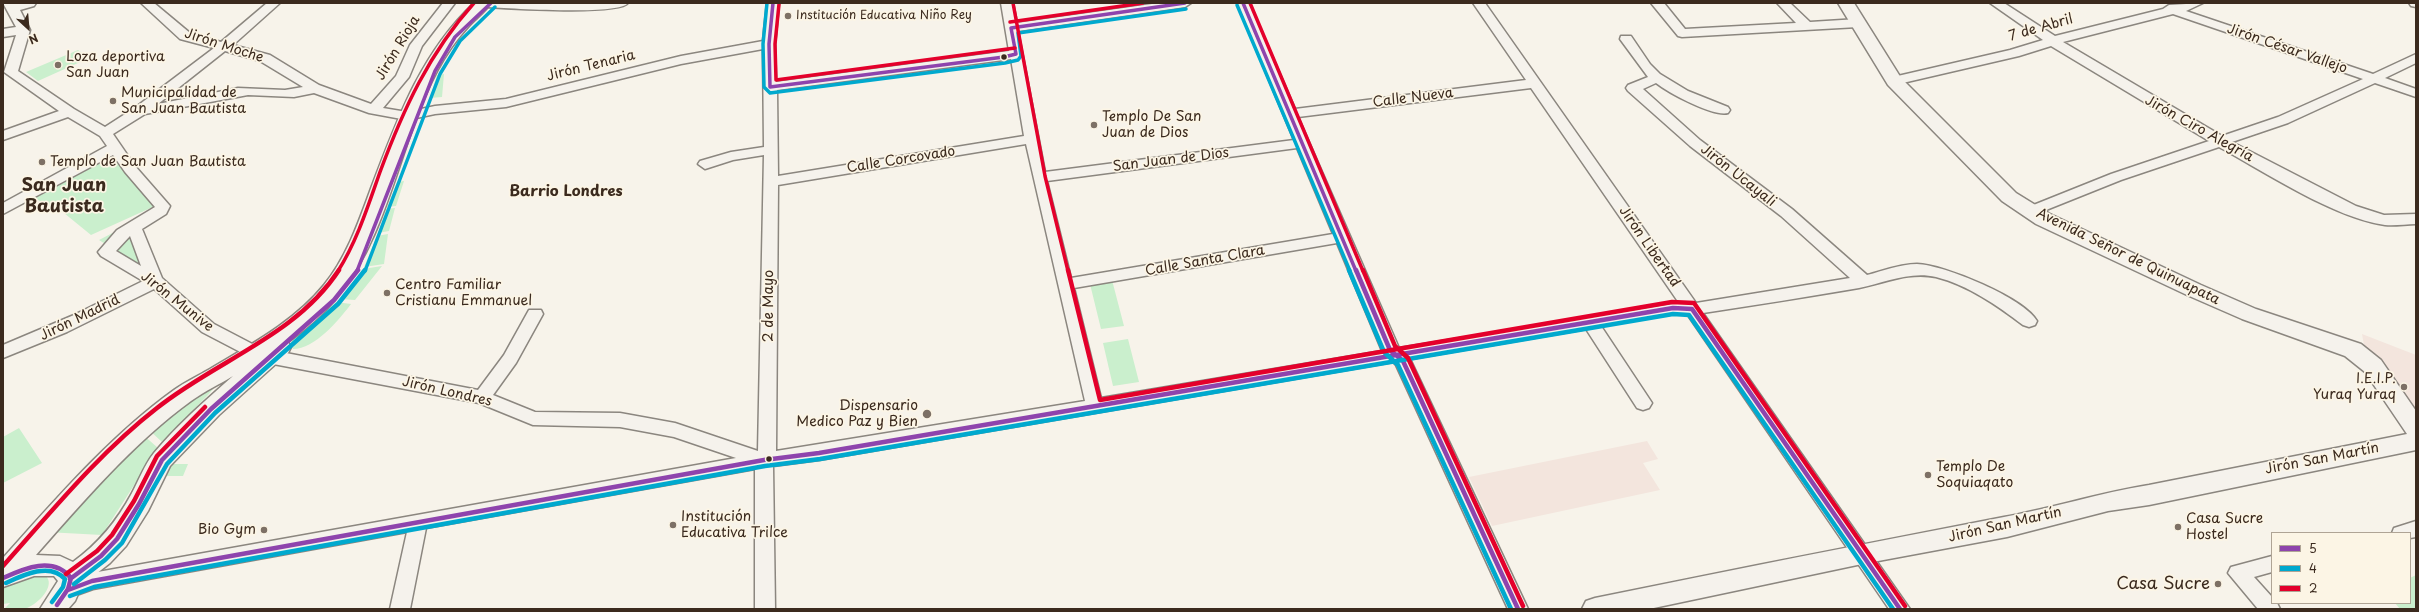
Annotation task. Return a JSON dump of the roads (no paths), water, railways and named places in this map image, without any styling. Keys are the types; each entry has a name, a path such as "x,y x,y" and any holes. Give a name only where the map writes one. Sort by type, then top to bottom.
{"street":[{"path":"3,208 114,148 105,133 69,112 11,72 23,41 24,30 10,5 30,3"},
{"name":"Jirón Moche","path":"147,3 185,36 265,58 314,88 374,110 413,115"},
{"path":"105,133 141,110 224,46 274,3"},
{"name":"Jirón Rioja","path":"374,110 402,77 416,45 449,3"},
{"path":"53,609 69,585 101,556 117,539 140,504 162,460 261,354 308,315 329,294 350,265 413,115 430,68 448,37 485,3 596,7 622,3"},
{"path":"413,115 435,71 455,38 491,3"},
{"name":"2 de Mayo","path":"765,609 764,460 768,448 771,150 769,44 773,3"},
{"path":"1007,3 1039,177 1066,284 1094,407"},
{"path":"1011,28 1185,3"},
{"path":"1243,3 1292,114 1390,350 1403,361 1518,609"},
{"name":"Jirón Libertad","path":"1479,3 1900,609"},
{"path":"1660,3 1682,33 1858,23"},
{"path":"1783,3 1808,27"},
{"name":"Avenida Señor de Quinuapata","path":"1846,3 1894,81 1986,176 2009,196 2043,219 2194,290 2249,314 2354,350 2374,366 2416,429"},
{"name":"Jirón Ciro Alegría","path":"1996,3 2051,41 2137,95 2218,141 2336,203 2381,220 2416,219"},
{"name":"Jirón César Vallejo","path":"2160,3 2172,11 2416,93"},
{"name":"7 de Abril","path":"1894,81 2014,53 2051,41 2172,11 2197,3"},
{"path":"3,33 24,30"},
{"path":"1626,39 1648,69 1657,78 1693,98 1723,110"},
{"name":"Jirón Tenaria","path":"413,115 435,110 506,104 681,60 769,44"},
{"path":"770,87 1016,54"},
{"path":"2031,211 2218,141 2283,120 2337,97 2416,58"},
{"name":"Jirón Ucayali","path":"1657,78 1633,88 1653,102 1677,128 1704,151 1739,175 1817,238 1863,281"},
{"name":"Calle Nueva","path":"1292,114 1535,83"},
{"path":"141,110 182,104 238,92 258,91 280,95 292,95 314,88"},
{"path":"3,136 69,112"},
{"name":"Calle Corcovado","path":"770,182 1032,139"},
{"name":"San Juan de Dios","path":"1039,177 1304,143"},
{"name":"Jirón Munive","path":"114,148 164,206 160,211 122,234 106,252 155,281 208,328 261,354"},
{"path":"705,164 731,156 771,150"},
{"path":"134,227 155,281"},
{"name":"Calle Santa Clara","path":"1066,284 1344,237"},
{"path":"69,585 764,460 819,453 1094,407 1672,308 1692,309 1863,281 1910,270 1923,270 1937,273 1973,286 2029,321"},
{"name":"Jirón Madrid","path":"3,352 104,308 155,281"},
{"path":"482,398 510,359 535,314"},
{"path":"1590,322 1643,403"},
{"path":"3,576 96,475 157,416 181,396 261,354"},
{"name":"Jirón Londres","path":"261,354 482,398 533,418 550,420 620,420 675,430 764,460"},
{"name":"Jirón San Martín","path":"1595,609 1862,554 2007,527 2108,500 2149,495 2416,441"},
{"path":"400,609 418,523"},
{"path":"2405,532 2416,529"},
{"path":"3,576 22,568 46,563 63,567 68,572 69,585"},
{"path":"2270,609 2238,573 2271,564"}],"place":[{"name":"Institución Educativa Niño Rey","path":"788,16"},
{"name":"Loza deportiva San Juan","path":"58,65"},
{"name":"Municipalidad de San Juan Bautista","path":"113,101"},
{"name":"Templo De San Juan de Dios","path":"1094,125"},
{"name":"Templo de San Juan Bautista","path":"42,162"},
{"name":"Centro Familiar Cristianu Emmanuel","path":"387,293"},
{"name":"I.E.I.P. Yuraq Yuraq","path":"2404,387"},
{"name":"Dispensario Medico Paz y Bien","path":"927,414"},
{"name":"Templo De Soquiaqato","path":"1928,475"},
{"name":"Institución Educativa Trilce","path":"673,525"},
{"name":"Casa Sucre Hostel","path":"2178,527"},
{"name":"Bio Gym","path":"264,530"},
{"name":"Casa Sucre","path":"2218,584"}],"district":[{"name":"Barrio Londres","path":"566,192"},
{"name":"San Juan Bautista","path":"64,196"}]}
